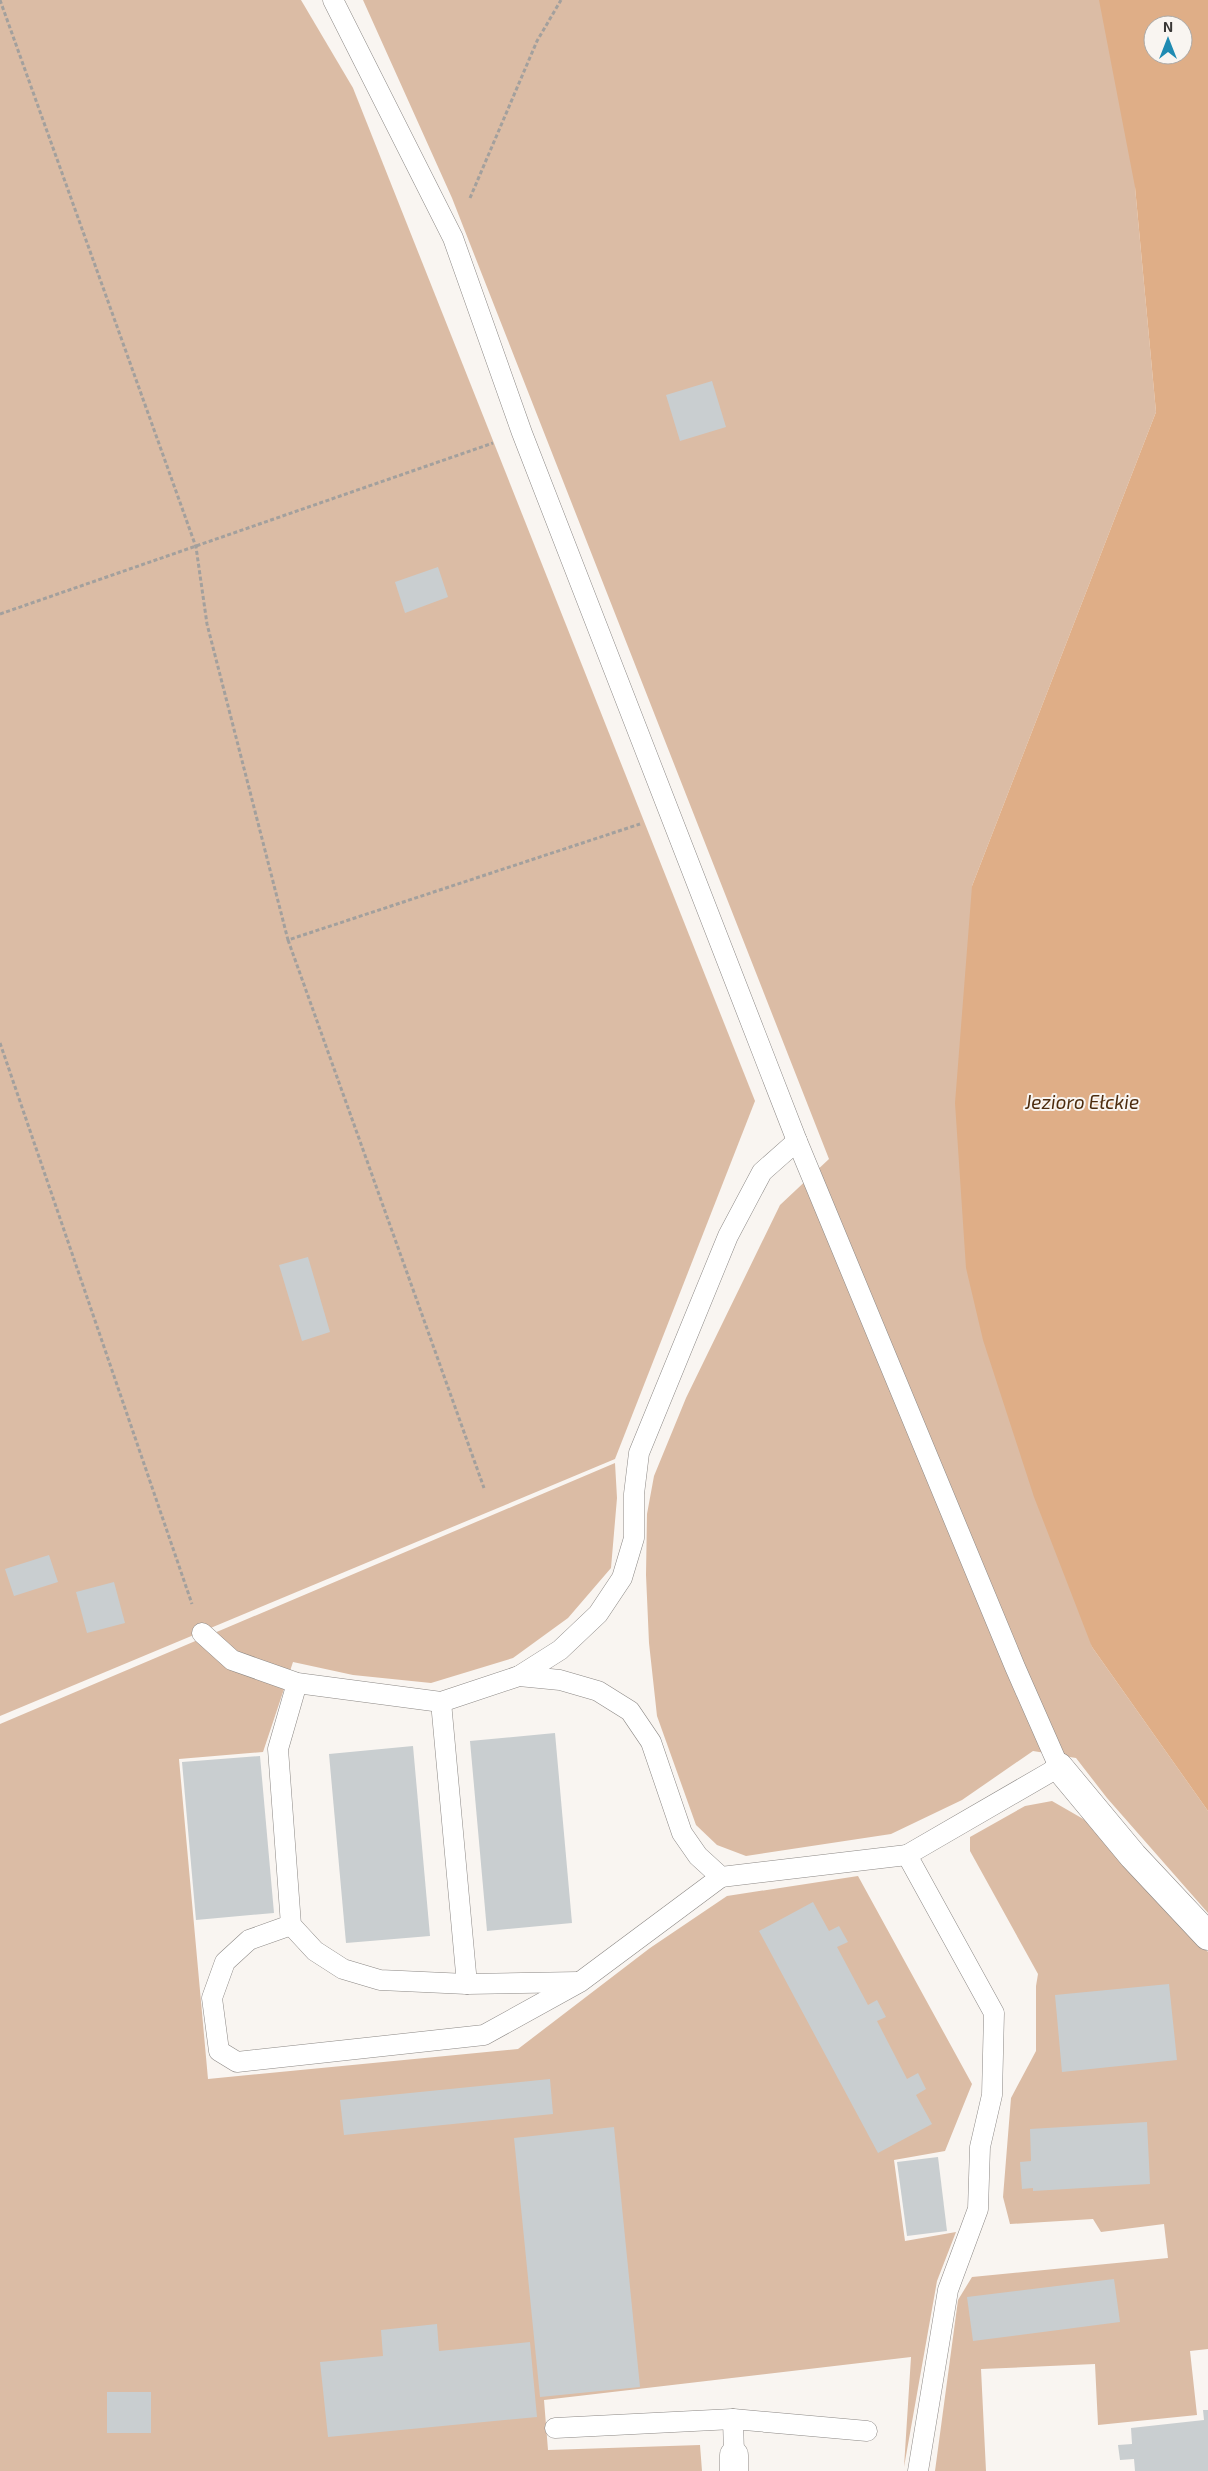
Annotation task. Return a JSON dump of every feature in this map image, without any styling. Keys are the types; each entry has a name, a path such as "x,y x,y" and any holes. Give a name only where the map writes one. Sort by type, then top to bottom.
{"street":[{"path":"1059,1767 1134,1856 1208,1936"}],"lane":[{"path":"291,1925 249,1940 225,1962 212,1998 214,2029 218,2051 237,2062 484,2036 580,1982 721,1877 907,1855 1059,1767 1015,1667 797,1141 522,433 453,238 333,0"},
{"path":"202,1633 232,1660 297,1683 441,1702 519,1676 560,1650 598,1614 622,1578 634,1538 634,1494 643,1444 728,1236 762,1172 797,1141"},
{"path":"519,1676 560,1680 590,1689 630,1711 651,1742 682,1834 698,1856 721,1877"},
{"path":"297,1683 278,1749 291,1925 315,1951 342,1969 380,1980 466,1984 580,1982"},
{"path":"441,1702 466,1984"},
{"path":"907,1855 994,2013 992,2096 980,2147 978,2208 948,2290 918,2471"},
{"path":"556,2428 733,2420 867,2431"},
{"path":"733,2420 734,2463"}],"path":[{"path":"0,0 196,547 207,624 288,940 484,1488"},
{"path":"453,238 538,41 561,0"},
{"path":"0,614 522,433"},
{"path":"288,940 669,814"},
{"path":"0,1043 202,1633"}],"shaded area":[{"path":"0,0 301,0 353,88 755,1101 615,1459 0,1716"},
{"path":"363,0 1157,0 1155,15 1143,15 1143,65 1152,65 1135,187 1156,412 972,886 1092,1647 1208,1811 1208,1913 1107,1798 1076,1758 1033,1751 962,1800 891,1834 746,1856 717,1845 696,1825 657,1716 649,1643 646,1575 647,1514 654,1476 686,1398 780,1205 829,1159 452,198"},
{"path":"615,1463 617,1498 611,1568 568,1618 513,1658 431,1683 353,1675 293,1662 263,1752 179,1759 208,2079 518,2049 650,1948 727,1896 858,1876 972,2084 945,2151 894,2160 905,2241 956,2232 937,2281 904,2467 911,2357 544,2400 548,2450 700,2445 702,2471 0,2471 0,1724"},
{"path":"1052,1801 1085,1820 1208,1952 1208,2349 1190,2351 1197,2415 1098,2425 1095,2364 981,2369 986,2471 935,2471 958,2300 972,2277 1168,2258 1164,2224 1101,2232 1093,2219 1010,2224 1003,2197 1011,2098 1036,2051 1036,1986 1038,1974 970,1851 970,1837 1025,1806"}],"water":[{"name":"Jezioro Ełckie","path":"1099,0 1208,0 1208,1811 1092,1647 1034,1497 983,1340 966,1268 955,1103 972,886 1156,412 1135,187"}],"building":[{"path":"712,381 726,427 680,441 666,395"},
{"path":"438,567 448,597 405,613 395,582"},
{"path":"308,1257 330,1332 302,1341 279,1265"},
{"path":"49,1555 58,1582 14,1596 5,1569"},
{"path":"114,1582 125,1623 87,1633 76,1592"},
{"path":"555,1733 572,1923 487,1931 470,1741"},
{"path":"413,1746 430,1936 346,1943 329,1754"},
{"path":"260,1756 274,1913 196,1920 182,1762"},
{"path":"813,1902 829,1931 839,1926 848,1942 837,1947 868,2005 877,2000 886,2017 877,2021 907,2079 918,2073 926,2089 916,2095 932,2124 878,2153 759,1931"},
{"path":"1169,1984 1177,2060 1062,2072 1055,1995"},
{"path":"550,2079 553,2114 344,2135 340,2100"},
{"path":"1147,2122 1150,2184 1033,2191 1033,2188 1022,2189 1020,2162 1031,2161 1030,2129"},
{"path":"614,2127 640,2387 540,2397 514,2138"},
{"path":"938,2157 947,2231 907,2236 897,2162"},
{"path":"1114,2279 1120,2322 973,2341 967,2297"},
{"path":"437,2324 439,2351 530,2342 537,2417 328,2437 320,2362 383,2356 381,2330"},
{"path":"107,2392 151,2392 151,2433 107,2433"},
{"path":"1203,2410 1208,2410 1208,2471 1135,2471 1134,2459 1120,2460 1118,2445 1132,2444 1131,2428 1204,2420"}]}
